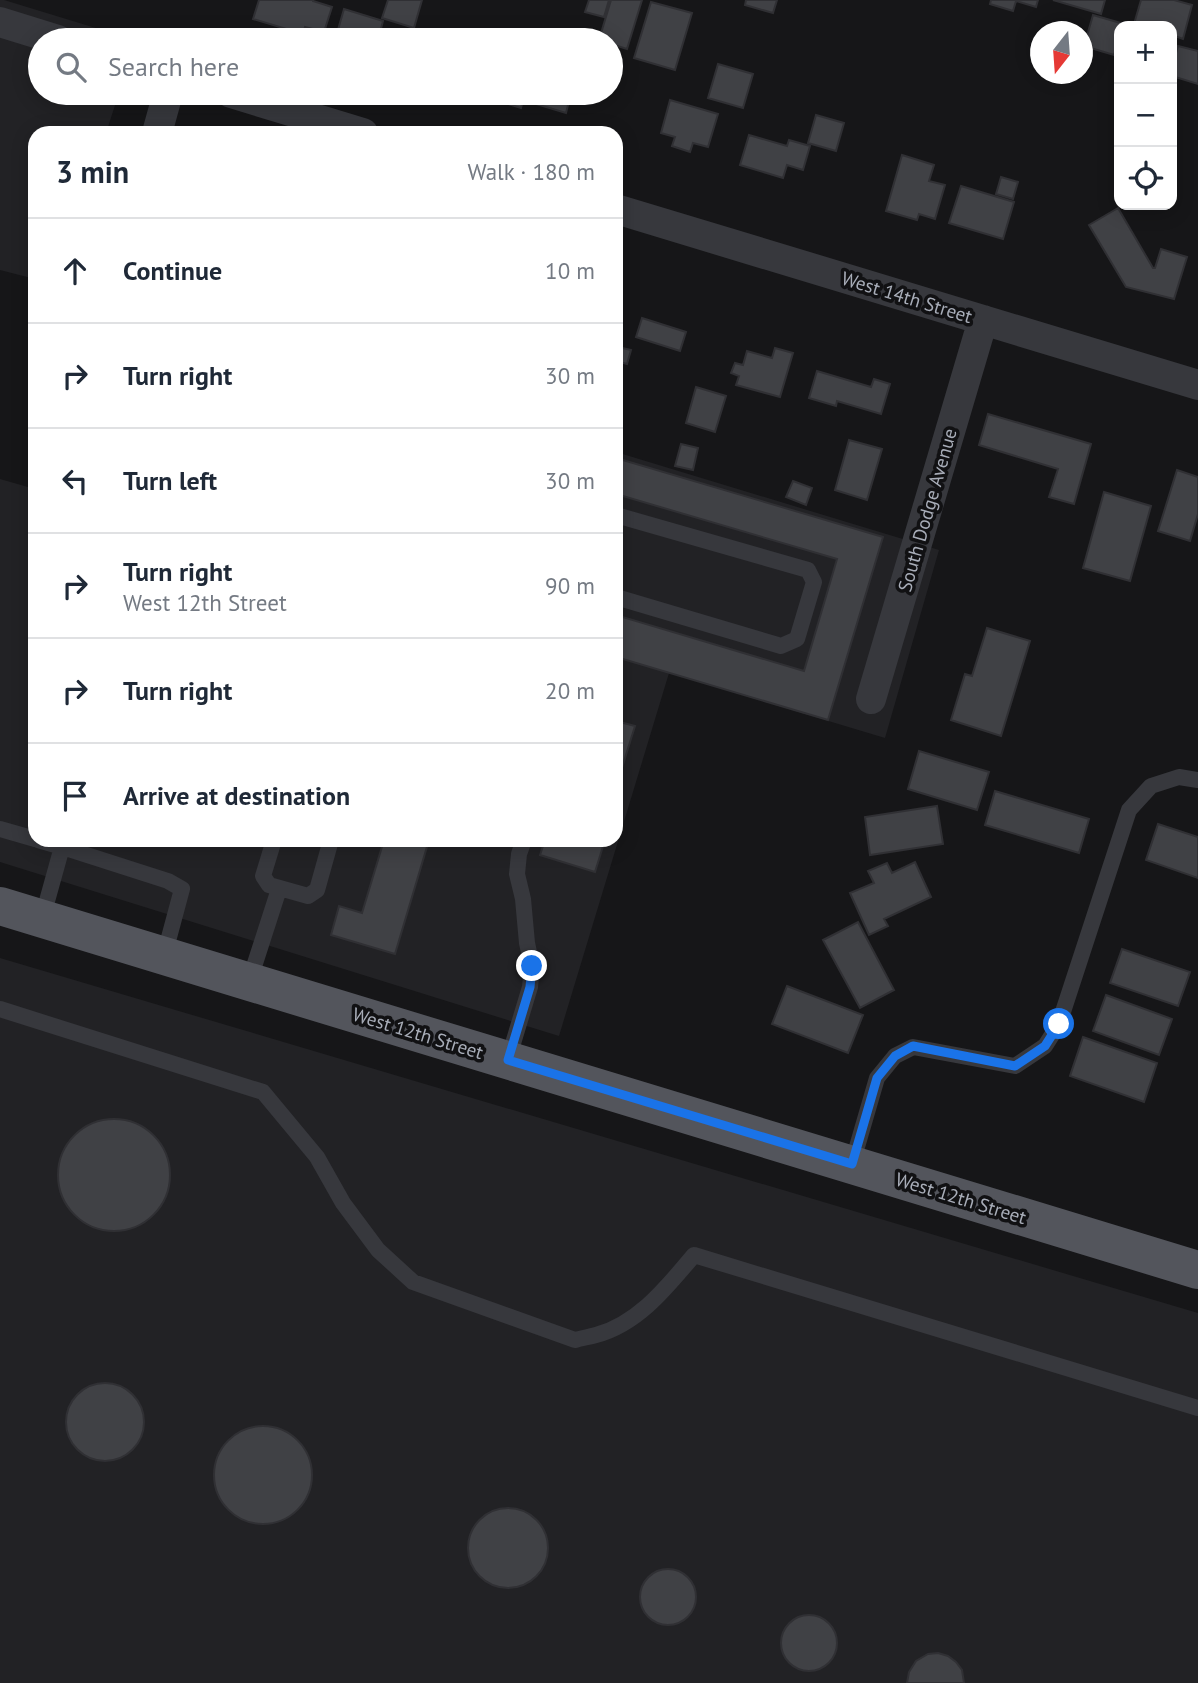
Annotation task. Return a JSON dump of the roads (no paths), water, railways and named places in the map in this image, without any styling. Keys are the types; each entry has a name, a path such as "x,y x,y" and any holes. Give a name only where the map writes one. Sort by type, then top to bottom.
{"main road":[{"name":"West 12th Street","path":"0,906 1198,1270"}],"street":[{"path":"0,22 28,31"},
{"path":"159,126 165,105"},
{"path":"271,105 340,126"},
{"name":"West 14th Street","path":"623,211 1198,386"},
{"name":"South Dodge Avenue","path":"871,699 983,320"}],"lane":[{"path":"623,519 808,570 814,582 797,639 781,646 623,599"},
{"path":"852,1164 877,1078 895,1056 913,1046 1015,1066 1045,1046 1059,1024 1129,810 1151,786 1179,776 1198,780"},
{"path":"0,829 28,837"},
{"path":"42,919 62,847 168,881 182,889 164,956"},
{"path":"272,847 263,876 269,885 308,896 317,890 329,847"},
{"path":"508,1060 530,987 532,966 517,874 522,847"},
{"path":"249,982 279,888"},
{"path":"0,1009 263,1092 317,1157 343,1203 378,1250 413,1282 575,1340 599,1335 627,1321 659,1296 694,1255 1198,1408"}]}
